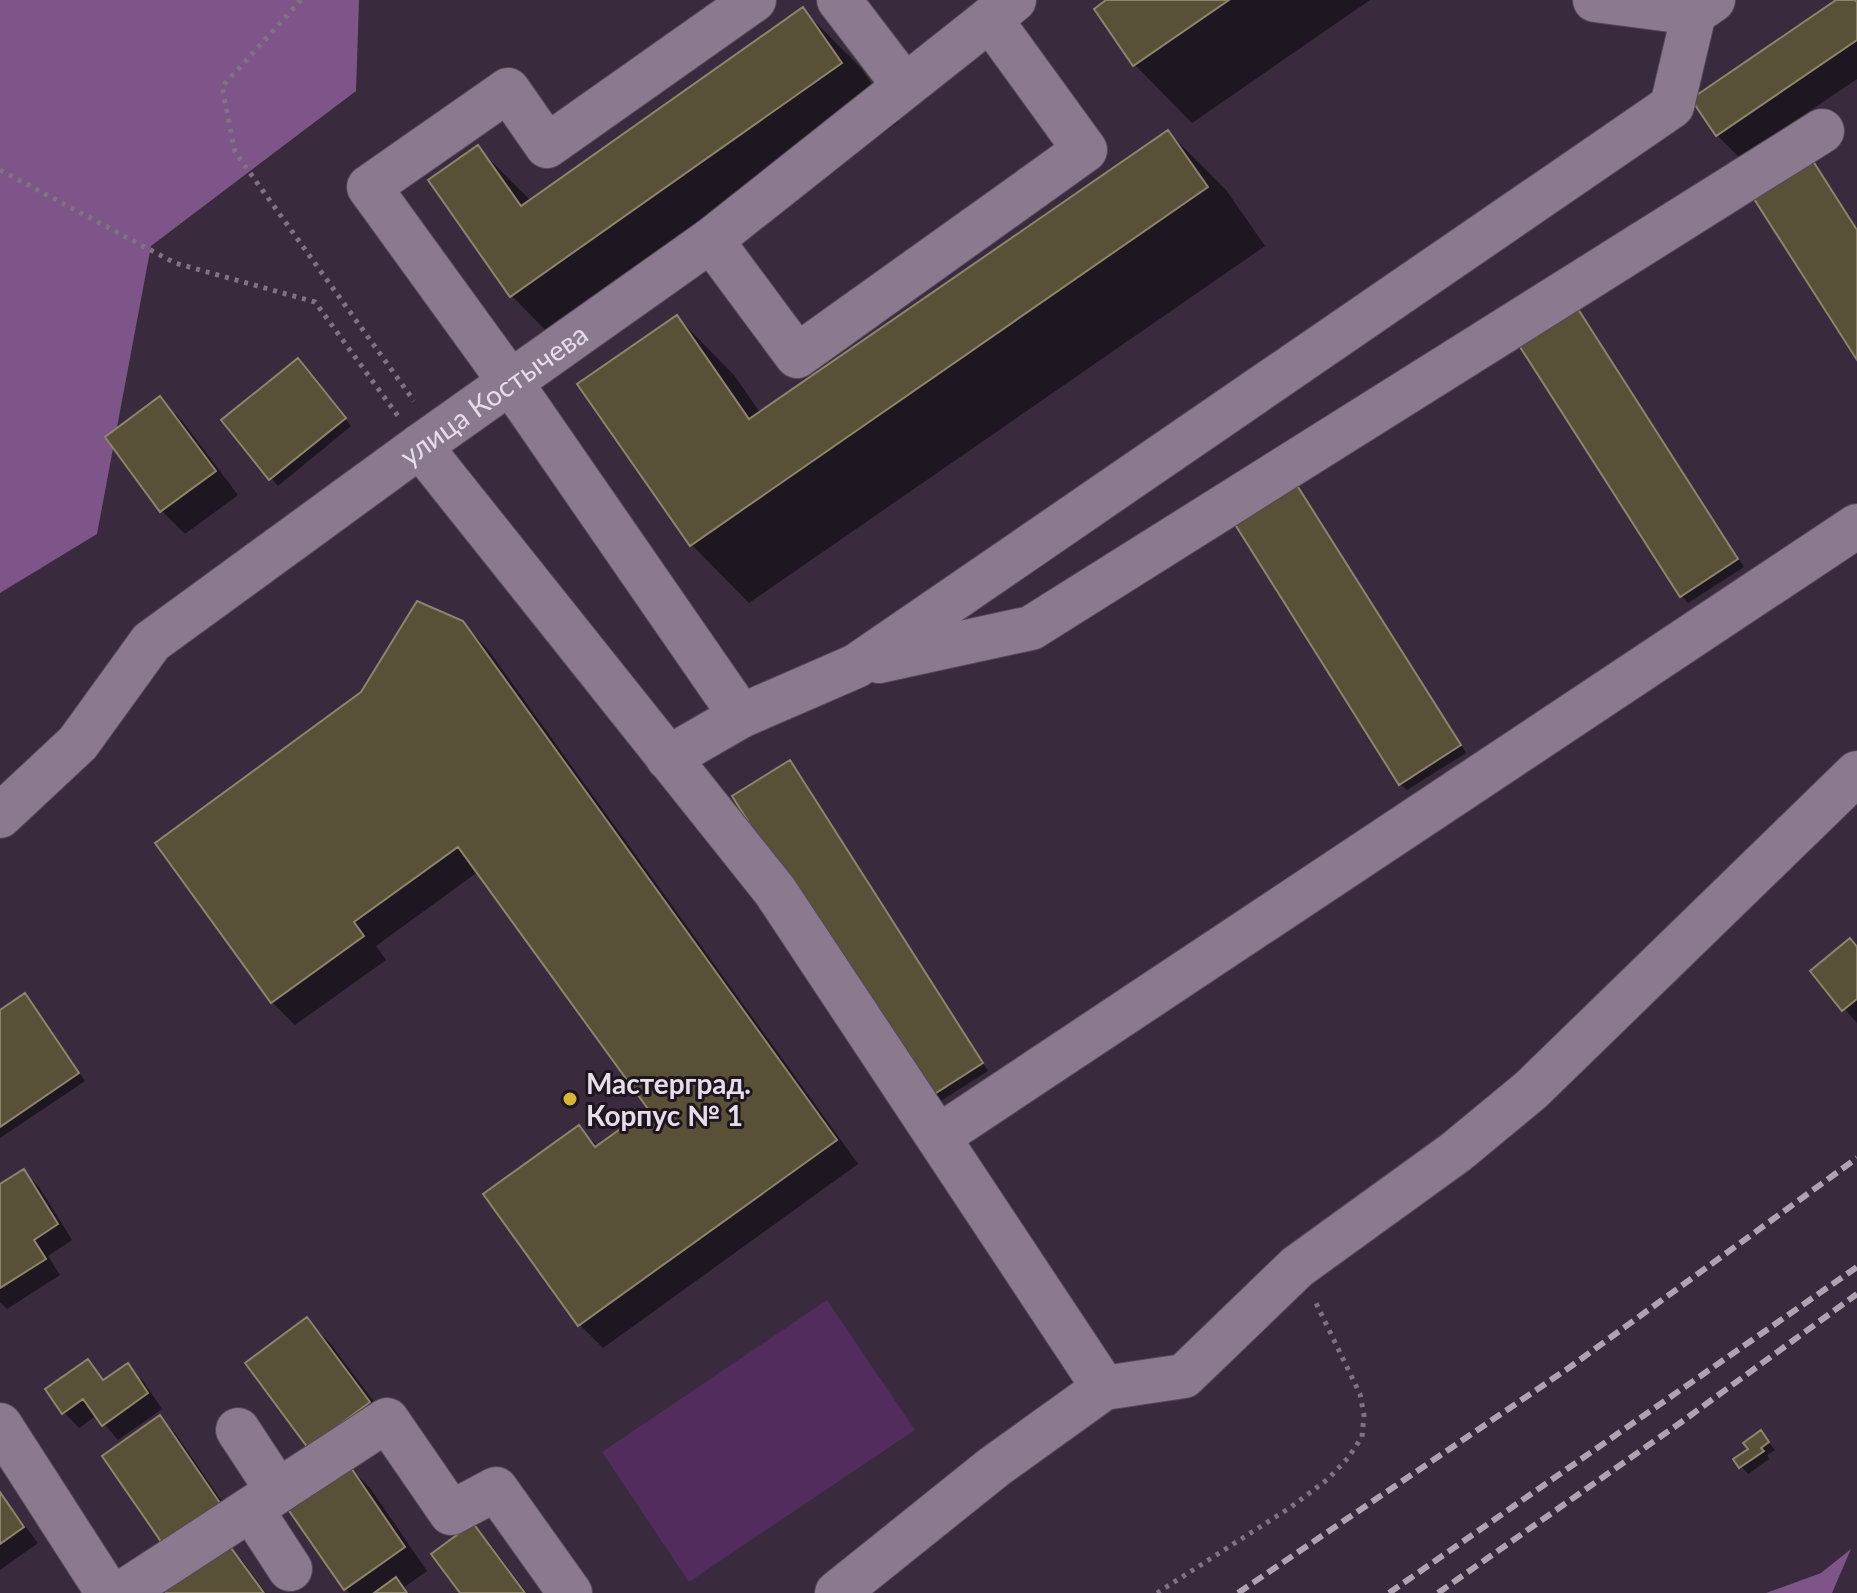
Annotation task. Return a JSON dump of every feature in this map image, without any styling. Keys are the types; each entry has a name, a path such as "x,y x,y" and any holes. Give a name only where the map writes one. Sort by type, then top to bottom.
{"street":[{"path":"741,716 511,383 369,187 508,90 547,146 754,0"},
{"path":"839,0 904,85"},
{"path":"668,758 741,716 856,666 1672,106 1703,6 1595,0"},
{"name":"улица Костычева","path":"0,816 78,743 151,642 428,440 711,240 1002,10"},
{"path":"711,240 797,356 1085,150 1002,10"},
{"path":"856,666 1031,628 1822,131"},
{"path":"428,440 668,758 775,891 1104,1388"},
{"path":"938,1137 1857,526"},
{"path":"837,1593 994,1467 1104,1388 1184,1376 1297,1267 1456,1152 1531,1090 1857,773"},
{"path":"122,1593 387,1420 451,1513 496,1489 570,1593"},
{"path":"0,1425 108,1593"},
{"path":"238,1430 290,1569"}],"path":[{"path":"301,0 222,87 235,152 428,440"},
{"path":"0,170 175,263 315,302 428,440"},
{"path":"1157,1593 1316,1488 1348,1458 1362,1437 1364,1415 1360,1394 1347,1362 1297,1267"}],"shaded area":[{"path":"0,0 359,0 356,91 151,246 97,534 0,593"},
{"path":"827,1300 915,1430 689,1582 602,1452"},
{"path":"1851,1549 1832,1593 1766,1593 1821,1573"}],"building":[{"path":"1106,0 1229,0 1133,66 1094,9"},
{"path":"1836,0 1857,2 1857,40 1716,136 1691,99"},
{"path":"803,7 842,63 510,297 428,180 478,145 521,206"},
{"path":"1168,130 1208,187 690,546 577,384 677,315 749,419"},
{"path":"1806,150 1857,230 1857,360 1747,188"},
{"path":"1571,298 1738,559 1680,597 1513,336"},
{"path":"298,358 346,418 269,480 221,420"},
{"path":"160,396 216,471 160,512 105,437"},
{"path":"1293,479 1461,745 1399,785 1231,518"},
{"path":"417,601 463,621 837,1140 578,1326 483,1194 579,1125 595,1147 648,1109 458,847 354,922 364,936 271,1003 155,843 361,692"},
{"path":"790,760 983,1063 925,1100 732,796"},
{"path":"1850,938 1857,947 1857,999 1842,1011 1810,971"},
{"path":"25,993 79,1073 0,1127 0,1010"},
{"path":"24,1169 58,1224 34,1240 46,1259 0,1288 0,1184"},
{"path":"307,1317 370,1402 308,1448 245,1363"},
{"path":"88,1359 103,1380 128,1363 148,1393 102,1426 83,1399 62,1414 45,1389"},
{"path":"160,1415 220,1503 162,1543 102,1456"},
{"path":"1761,1430 1769,1442 1761,1448 1764,1451 1739,1468 1733,1459 1748,1449 1743,1443"},
{"path":"347,1462 405,1547 344,1590 285,1505"},
{"path":"0,1492 24,1527 0,1544"},
{"path":"473,1523 525,1593 460,1593 431,1554"},
{"path":"226,1541 264,1593 166,1593 163,1588"},
{"path":"396,1577 407,1593 374,1593"}],"railway":[{"path":"1238,1593 1570,1367 1857,1158"},
{"path":"1389,1593 1857,1267"},
{"path":"1438,1593 1857,1294"}],"place":[{"name":"Мастерград. Корпус № 1","path":"570,1099"}]}
